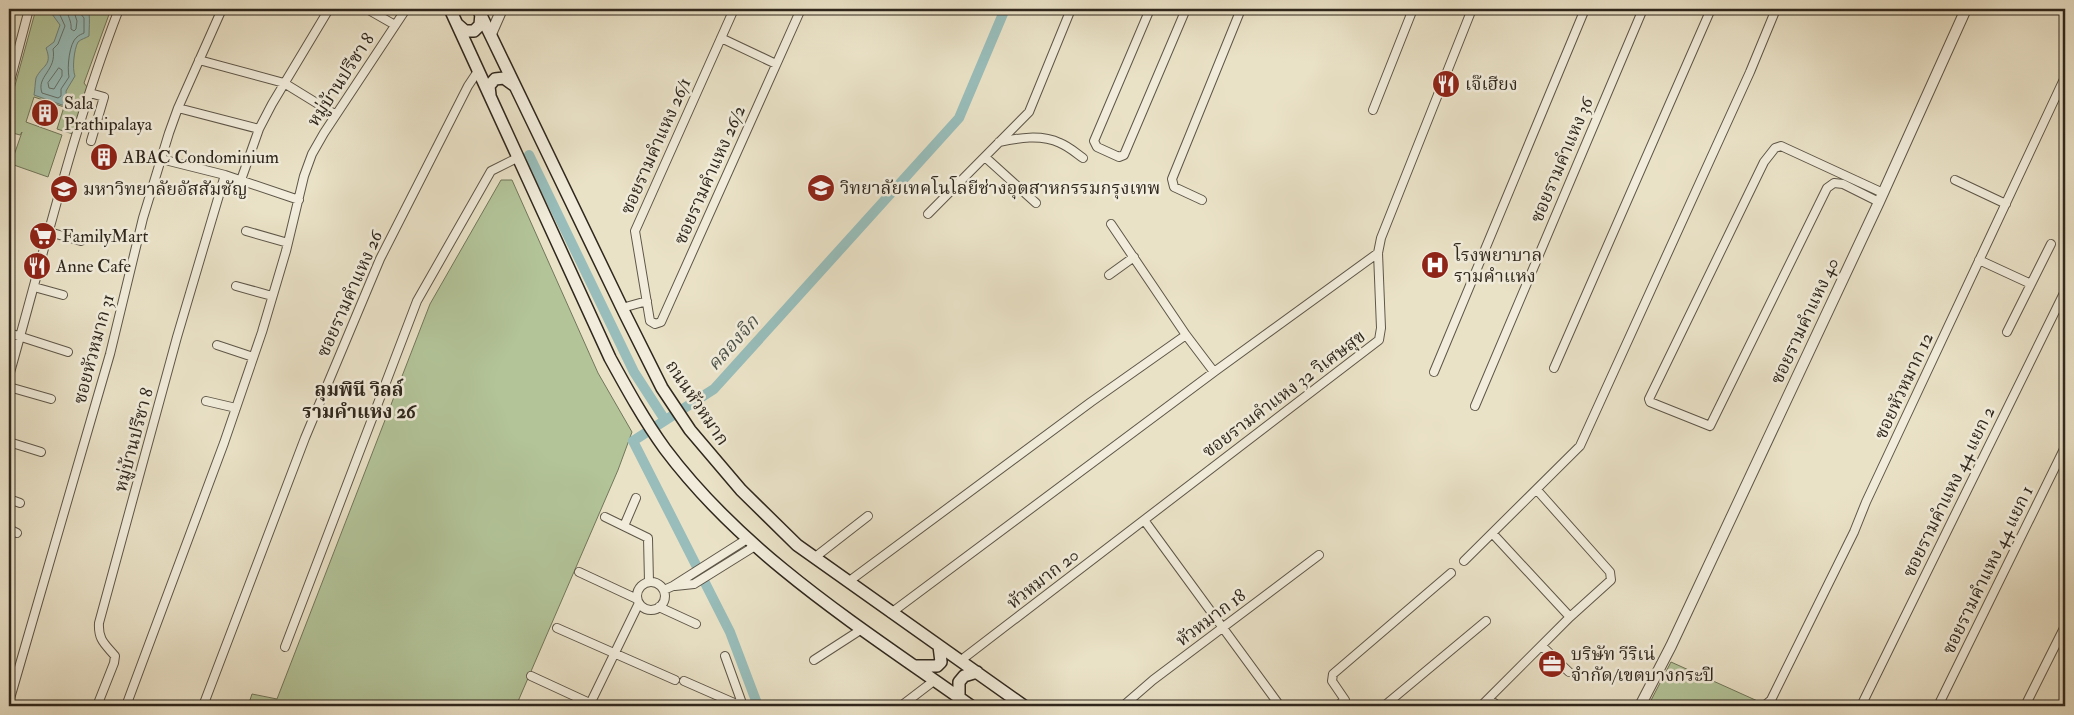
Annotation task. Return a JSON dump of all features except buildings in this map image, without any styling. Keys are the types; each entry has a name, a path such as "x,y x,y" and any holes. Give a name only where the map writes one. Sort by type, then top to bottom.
{"main road":[{"path":"450,9 610,358 630,394 665,448 690,479 751,543 816,596 971,706"},
{"path":"456,24 465,31 474,31 480,25 480,11"},
{"name":"ถนนหัวหมาก","path":"480,11 654,373 690,430 708,453 754,504 797,545 1024,706"},
{"path":"490,97 489,86 495,79 504,78 515,86"},
{"path":"916,666 937,666 941,662 939,646"},
{"path":"959,698 959,682 964,676 977,672"}],"street":[{"path":"9,85 29,9"},
{"path":"9,376 72,145 119,9"},
{"name":"ซอยหัวหมาก 31","path":"9,702 110,354 143,218 161,159 178,108 222,9"},
{"path":"241,180 259,129 284,83 329,9"},
{"path":"367,9 395,25"},
{"name":"หมู่บ้านปรีชา 8","path":"126,706 178,568 262,332 288,243 304,176 312,154 336,114 406,9"},
{"path":"490,34 502,9"},
{"name":"ซอยรามคำแหง 26/1","path":"646,301 635,231 734,9"},
{"name":"ซอยรามคำแหง 26/2","path":"646,301 650,321 658,325 801,9"},
{"path":"928,214 1029,112 1071,9"},
{"path":"1150,9 1094,141 1098,147 1119,157 1124,155 1186,9"},
{"path":"1202,200 1174,187 1172,179 1241,9"},
{"path":"1373,110 1413,9"},
{"name":"ซอยรามคำแหง 32 วิเศษสุข","path":"1144,520 1377,342 1381,336 1378,253 1381,238 1472,9"},
{"path":"1434,372 1585,9"},
{"name":"ซอยรามคำแหง 36","path":"1475,406 1642,9"},
{"path":"1554,368 1711,9"},
{"path":"1464,561 1580,446 1746,81 1776,9"},
{"name":"ซอยรามคำแหง 40","path":"1640,706 1671,646 1881,197 1966,9"},
{"path":"721,38 776,64"},
{"path":"199,60 284,83 336,114"},
{"name":"ซอยรามคำแหง 26","path":"202,706 304,438 380,258 464,93 478,71"},
{"name":"ซอยหัวหมาก 12","path":"1764,706 1771,700 1854,532 1866,502 2065,77"},
{"path":"90,93 104,97 90,141"},
{"path":"178,108 259,129"},
{"path":"999,142 1023,137 1060,142 1083,158"},
{"path":"1781,146 1881,197 1843,184 1834,183 1827,188 1710,426 1650,402 1649,399 1764,162 1775,148 1781,146"},
{"path":"984,157 1036,203"},
{"path":"285,647 417,301 491,171 517,158"},
{"path":"161,159 225,175 299,200"},
{"name":"หมู่บ้านปรีชา 8","path":"97,706 115,656 100,641 98,634 99,623 177,337 225,175"},
{"path":"1954,180 2006,204"},
{"path":"1111,224 1186,335 1214,372"},
{"path":"246,231 288,243"},
{"path":"49,232 81,240"},
{"path":"2007,332 2052,244"},
{"path":"891,613 1214,372 1378,253"},
{"path":"1109,275 1134,258"},
{"path":"1979,260 2031,284"},
{"path":"236,286 272,296"},
{"path":"34,287 63,295"},
{"name":"ซอยรามคำแหง 44 แยก 2","path":"1861,706 2065,291"},
{"path":"622,308 646,301"},
{"path":"9,333 68,352"},
{"path":"848,582 1186,335"},
{"path":"217,345 253,356"},
{"path":"9,387 51,399"},
{"path":"206,401 236,408"},
{"path":"9,442 41,452"},
{"name":"ซอยรามคำแหง 44 แยก 1","path":"1938,706 2065,447"},
{"path":"1481,706 1570,617 1611,580 1610,572 1536,490"},
{"path":"624,526 636,498"},
{"path":"9,499 20,503"},
{"path":"814,558 868,516"},
{"path":"605,517 648,538 649,582"},
{"path":"1144,520 1279,706"},
{"name":"หัวหมาก 20","path":"960,661 1144,520"},
{"path":"9,529 17,533"},
{"path":"1493,534 1570,617"},
{"path":"664,590 674,586 719,557 751,543"},
{"path":"674,586 694,584 725,565 751,543"},
{"name":"หัวหมาก 18","path":"1123,706 1153,680 1319,555"},
{"path":"531,676 592,706 638,601 637,594 641,586 649,582 658,583 664,590 665,600 655,610 646,609 638,601 579,572"},
{"path":"1338,706 1348,703 1332,681 1333,674 1451,573"},
{"path":"660,607 696,624"},
{"path":"1384,706 1486,621"},
{"path":"2025,706 2065,626"},
{"path":"558,628 675,680"},
{"path":"814,660 862,629"},
{"path":"1542,646 1569,672"},
{"path":"725,656 742,706"},
{"path":"901,706 935,680"},
{"path":"684,681 742,706"},
{"path":"1489,699 1498,706"}],"green space":[{"path":"36,9 111,9 84,83 87,87 73,134 57,129 64,107 34,97 26,122 62,135 48,177 11,164 22,132 20,135 9,132 9,107"},
{"path":"501,180 512,180 598,373 632,432 618,470 516,706 248,706 252,694 277,699 430,304"},
{"path":"1671,662 1762,703 1757,706 1648,706"}],"water":[{"path":"62,9 80,9 89,13 89,36 78,42 75,49 75,76 66,91 67,104 65,106 34,95 36,78 47,62 48,54 46,48 54,42 60,25 52,14"}],"waterway":[{"name":"คลองจิก","path":"758,706 730,632 633,441 714,389 959,118 1005,9"},
{"path":"529,155 634,372 665,420"}],"place":[{"name":"เจ๊เฮียง","path":"1446,84"},
{"name":"Sala Prathipalaya","path":"45,113"},
{"name":"ABAC Condominium","path":"104,157"},
{"name":"วิทยาลัยเทคโนโลยีช่างอุตสาหกรรมกรุงเทพ","path":"821,188"},
{"name":"มหาวิทยาลัยอัสสัมชัญ","path":"64,189"},
{"name":"FamilyMart","path":"43,236"},
{"name":"โรงพยาบาล รามคำแหง","path":"1435,265"},
{"name":"Anne Cafe","path":"37,266"},
{"name":"บริษัท วีริเน่ จำกัด/เขตบางกระปิ","path":"1552,664"}],"district":[{"name":"ลุมพินี วิลล์ รามคำแหง 26","path":"359,401"}]}
